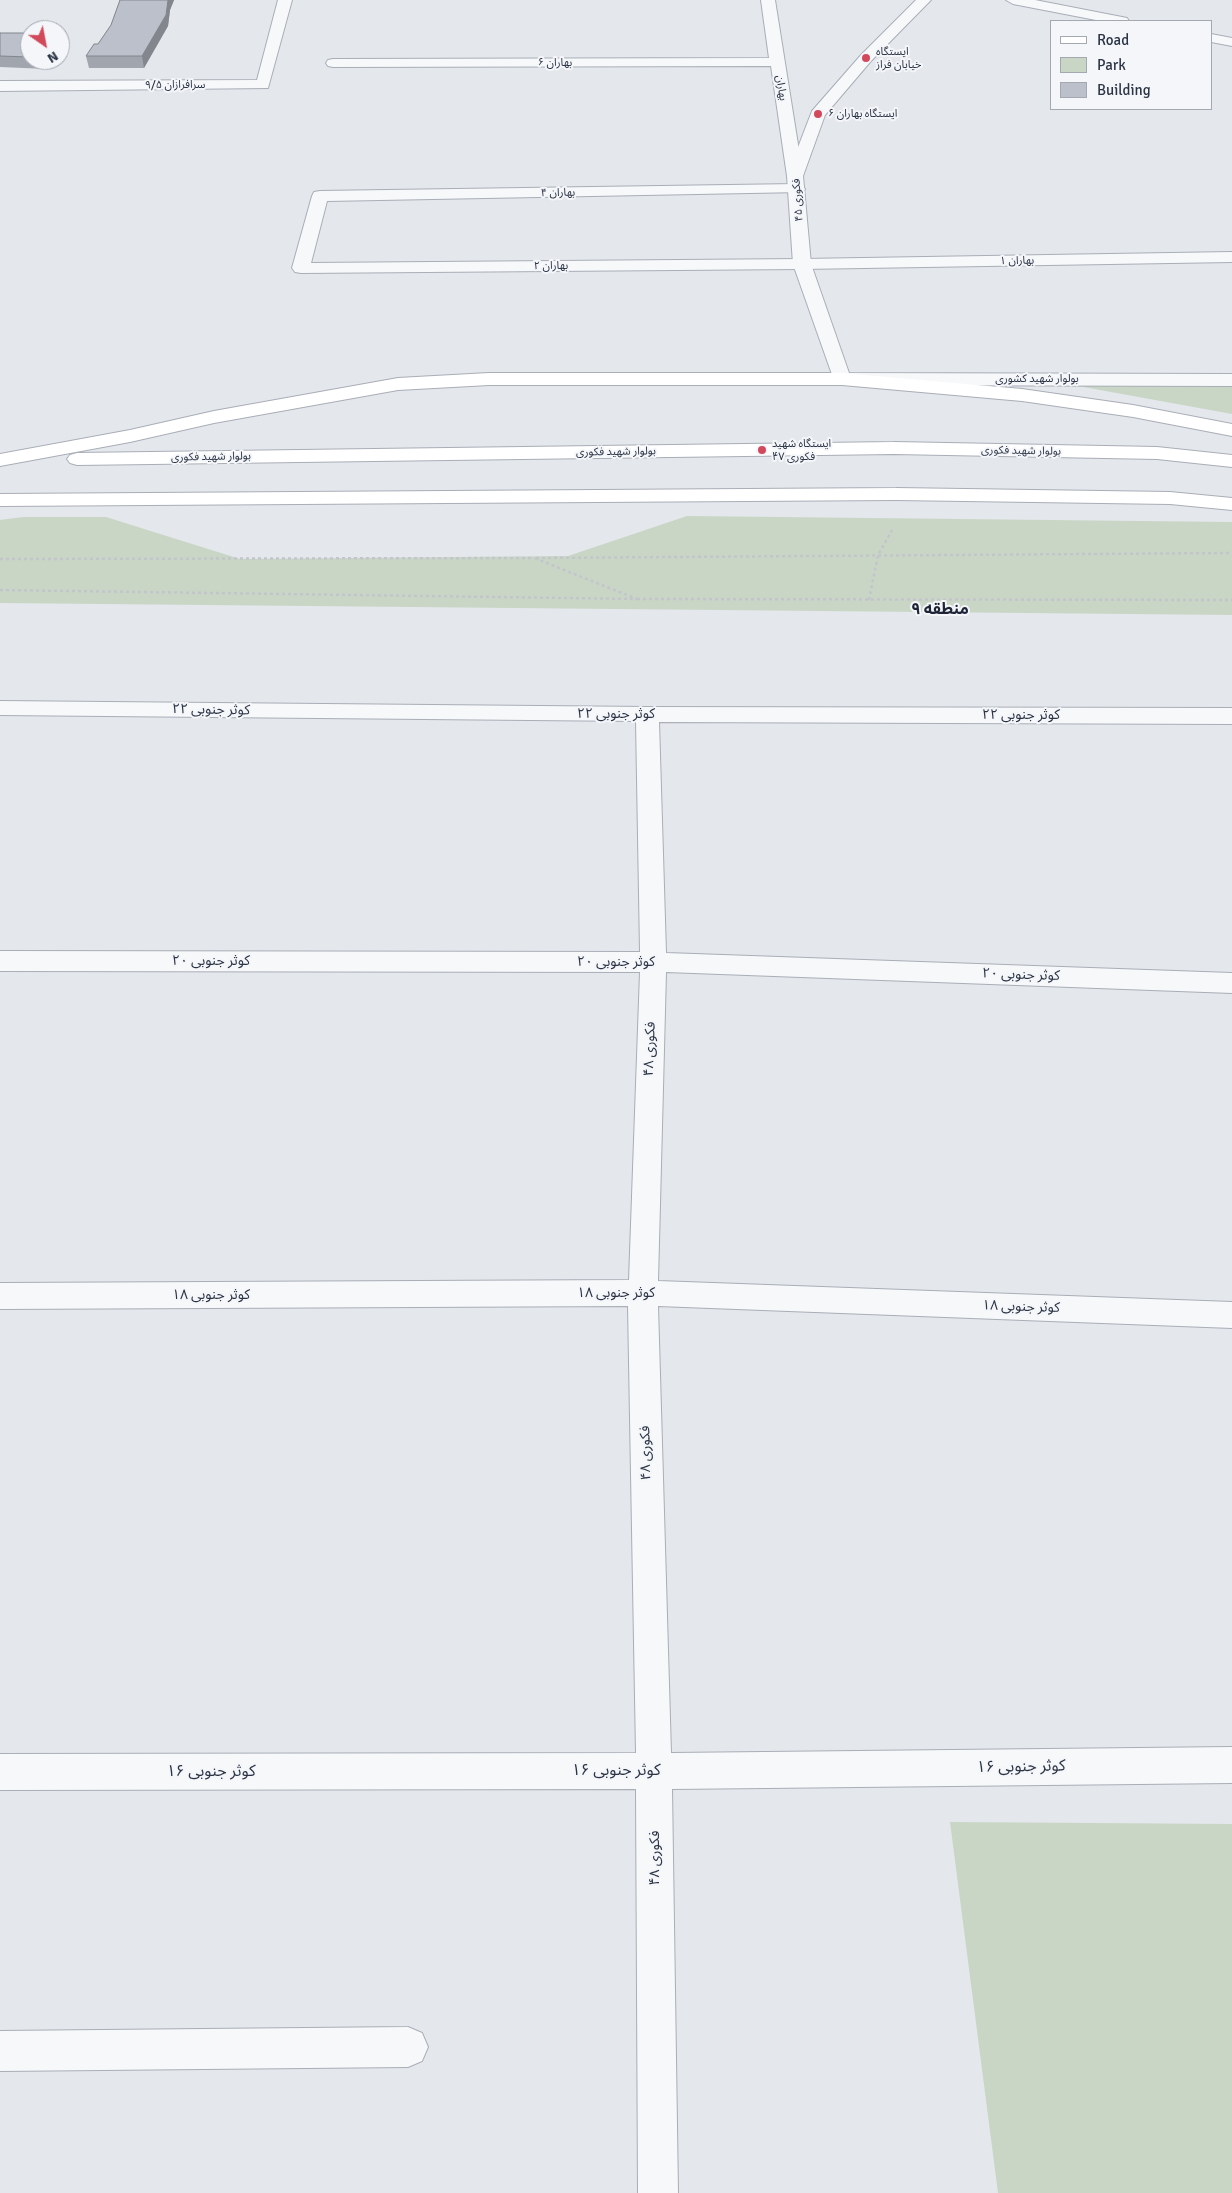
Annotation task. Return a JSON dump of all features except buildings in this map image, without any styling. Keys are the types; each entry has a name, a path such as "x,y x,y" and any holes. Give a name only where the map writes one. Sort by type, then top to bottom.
{"main road":[{"path":"0,460 130,436 214,417 398,384 489,379 842,379 1022,395 1133,411 1232,430"},
{"name":"بولوار شهید فکوری","path":"0,460 894,448 1157,453 1232,461"},
{"path":"0,500 896,494 1170,498 1232,504"}],"street":[{"name":"سرافرازان ۹/۵","path":"0,86 262,85 285,0"},
{"name":"بهاران","path":"768,0 796,182"},
{"name":"فکوری ۴۵","path":"842,379 802,264 796,182 818,114 866,58 924,0"},
{"path":"1012,0 1117,20"},
{"path":"1212,38 1232,42"},
{"name":"بهاران ۶","path":"333,63 777,62"},
{"name":"بهاران ۴","path":"300,268 320,196 796,182"},
{"name":"بهاران ۱","path":"802,264 1232,257"},
{"name":"بهاران ۲","path":"300,268 802,264"},
{"name":"بولوار شهید کشوری","path":"842,379 1232,380"},
{"name":"کوثر جنوبی ۲۲","path":"0,708 647,714 1232,716"},
{"name":"فکوری ۴۸","path":"647,714 653,962 642,1293 654,1771 658,2193"},
{"name":"کوثر جنوبی ۲۰","path":"0,961 653,962 1232,983"},
{"name":"کوثر جنوبی ۱۸","path":"0,1296 642,1293 1232,1314"},
{"name":"کوثر جنوبی ۱۶","path":"0,1772 654,1771 1232,1765"},
{"path":"0,2051 408,2047"}],"path":[{"path":"870,600 878,555 896,525"},
{"path":"0,559 206,560 1232,553"},
{"path":"534,558 637,598"},
{"path":"0,590 870,600 1232,600"}],"green space":[{"path":"1056,382 1232,384 1232,414"},
{"path":"687,516 1232,522 1232,615 0,603 0,520 23,517 106,517 240,559 568,556"},
{"path":"950,1822 1232,1824 1232,2193 998,2193"}],"place":[{"name":"ایستگاه خیابان فراز","path":"866,58"},
{"name":"ایستگاه بهاران ۶","path":"818,114"},
{"name":"ایستگاه شهید فکوری ۴۷","path":"762,450"}],"district":[{"name":"منطقه ۹","path":"940,610"}]}
